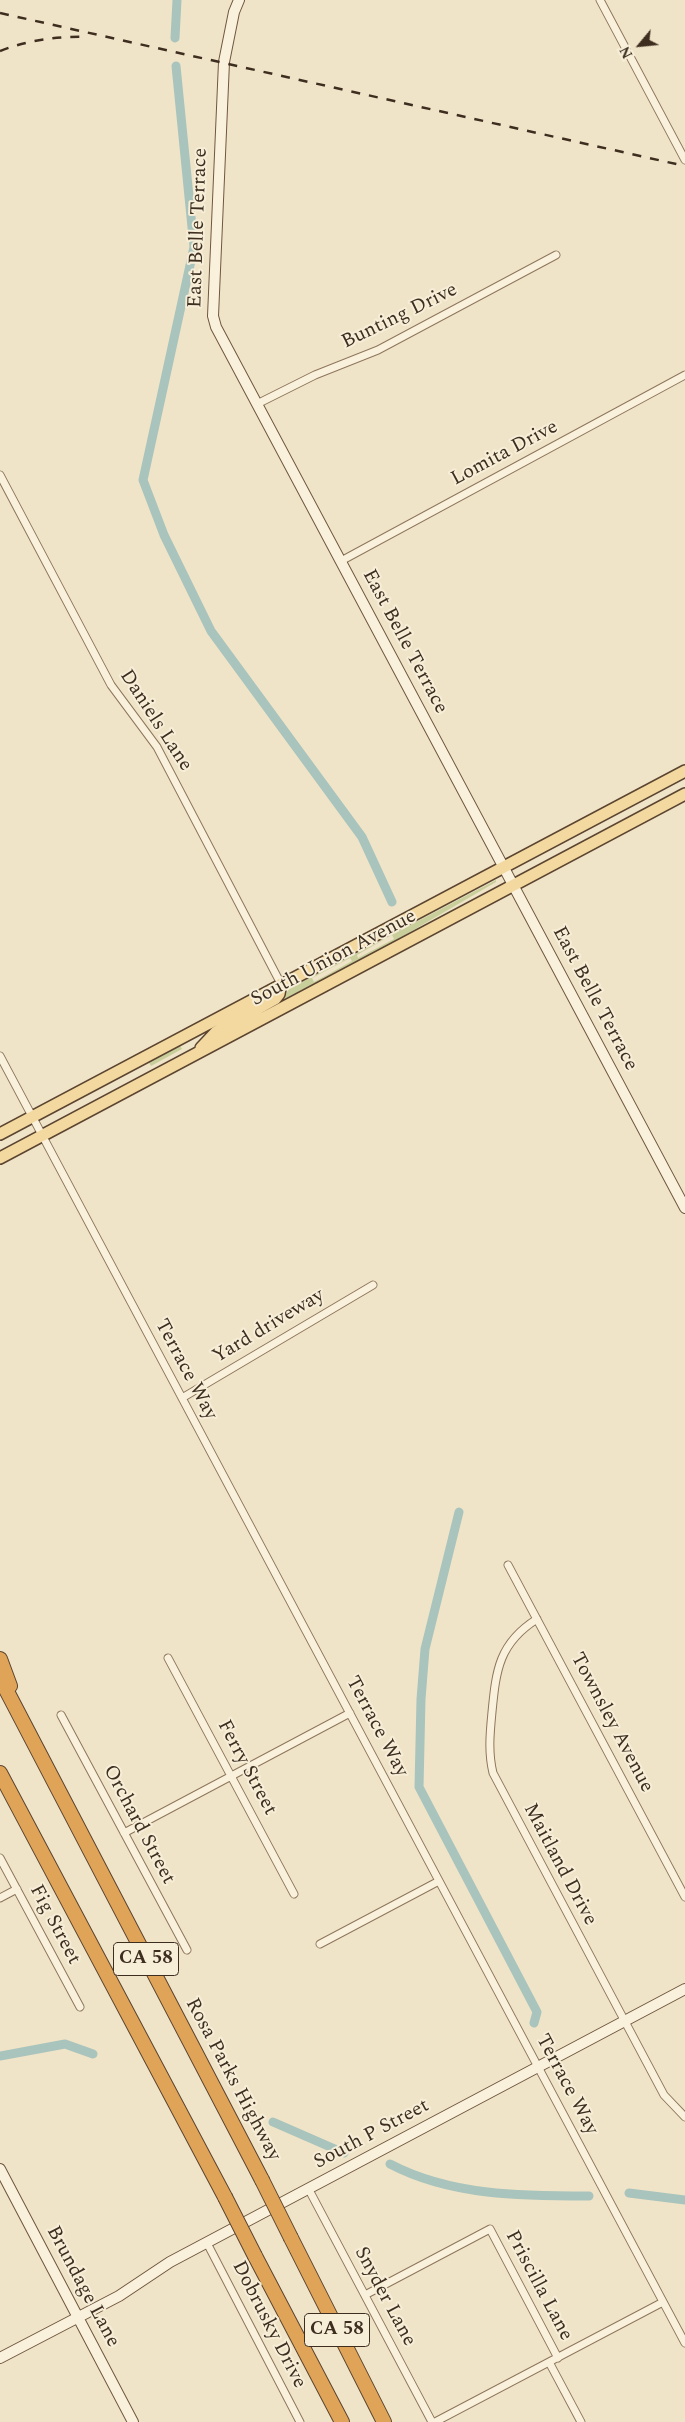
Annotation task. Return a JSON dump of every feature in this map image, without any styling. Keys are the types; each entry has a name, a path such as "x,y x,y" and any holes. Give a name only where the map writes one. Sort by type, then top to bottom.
{"highway":[{"path":"0,1659 31,1738"},
{"name":"Rosa Parks Highway","path":"0,1678 262,2180 384,2422"},
{"name":"CA 58","path":"0,1774 225,2197 342,2422"},
{"path":"321,2383 335,2422"}],"main road":[{"name":"South Union Avenue","path":"0,1158 37,1126 281,984 685,771"},
{"name":"South Union Avenue","path":"0,1134 37,1126 199,1052 685,794"},
{"path":"199,1052 216,1032 275,999 279,994 281,984"}],"street":[{"name":"East Belle Terrace","path":"239,0 234,12 224,62 213,316 219,336 258,404 685,1208"},
{"path":"600,0 685,160"},
{"path":"676,140 685,142"},
{"name":"Bunting Drive","path":"258,404 315,375 378,350 556,255"},
{"name":"Lomita Drive","path":"341,561 685,375"},
{"name":"Daniels Lane","path":"0,475 111,685 157,747 281,984"},
{"name":"Terrace Way","path":"0,1056 685,2343"},
{"name":"Yard driveway","path":"182,1398 373,1285"},
{"name":"Townsley Avenue","path":"508,1565 685,1897"},
{"name":"Maitland Drive","path":"537,1619 518,1633 510,1642 498,1668 489,1746 490,1760 499,1788 664,2095 685,2117"},
{"name":"Ferry Street","path":"168,1658 294,1894"},
{"path":"124,1832 350,1713"},
{"name":"Orchard Street","path":"61,1715 187,1950"},
{"name":"Fig Street","path":"0,1858 80,2007"},
{"path":"320,1944 439,1881"},
{"path":"0,1898 17,1889"},
{"name":"South P Street","path":"0,2358 124,2292 170,2262 685,1989"},
{"name":"Brundage Lane","path":"0,2169 133,2422"},
{"name":"Snyder Lane","path":"308,2188 434,2422"},
{"name":"Priscilla Lane","path":"364,2295 490,2229 558,2358"},
{"name":"Dobrusky Drive","path":"207,2243 300,2422"},
{"path":"434,2422 663,2302"},
{"name":"Priscilla Lane","path":"550,2362 581,2422"}],"green space":[{"path":"496,880 496,882 386,946 269,1007 283,998 289,989","holes":["392,935 394,939 358,958 357,955","350,958 352,961 314,982 312,978"]},
{"path":"179,1044 182,1049 151,1066 148,1061"}],"waterway":[{"path":"175,38 177,0"},
{"path":"176,66 194,247 143,480 164,535 211,631 362,837 392,902"},
{"path":"459,1512 425,1649 421,1699 419,1787 537,2012 534,2023"},
{"path":"0,2056 65,2044 93,2054"},
{"path":"273,2122 344,2153"},
{"path":"390,2164 413,2175 462,2188 538,2196 589,2196"},
{"path":"629,2193 685,2200"}],"railway":[{"path":"0,13 685,166"},
{"path":"0,51 21,44 43,40 88,37"}]}
